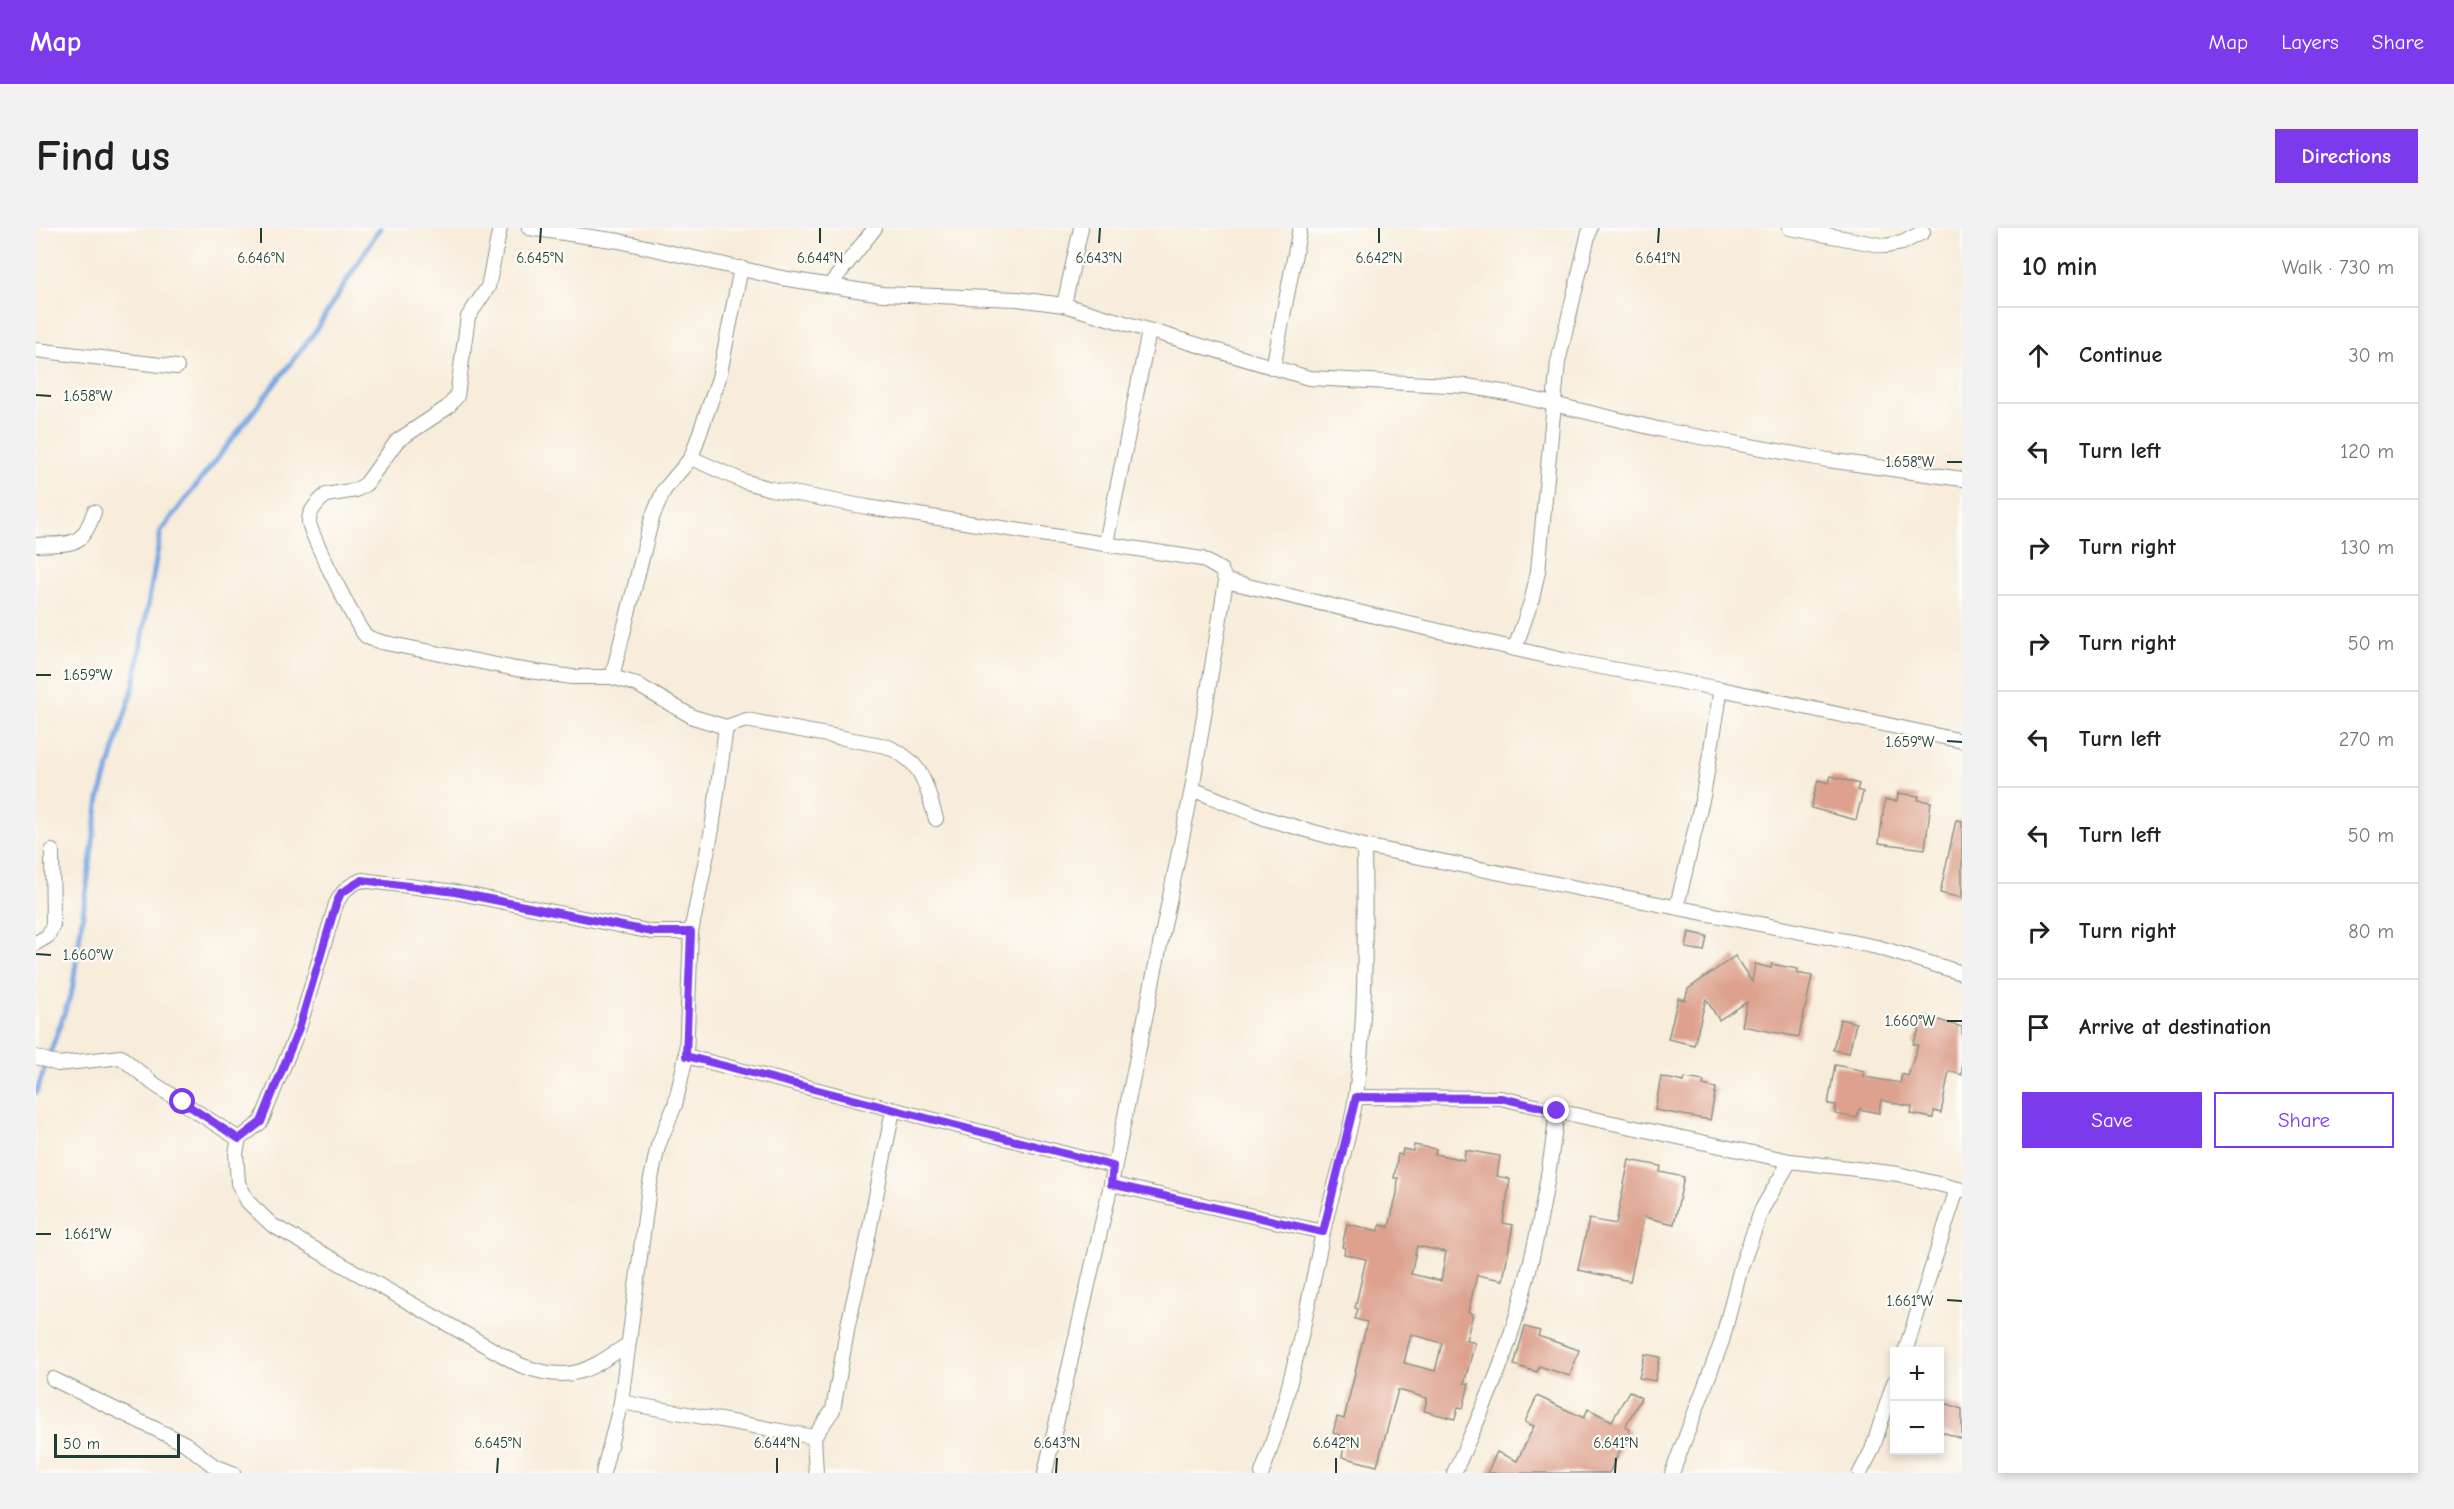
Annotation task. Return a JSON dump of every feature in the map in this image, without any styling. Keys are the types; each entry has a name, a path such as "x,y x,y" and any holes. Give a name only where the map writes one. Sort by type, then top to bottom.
{"street":[{"path":"500,228 488,287 468,317 457,396 448,407 396,441 366,484 356,490 326,495 310,514 309,524 356,623 366,636 381,642 516,669 572,677 612,677 636,684 693,717 726,727 747,720 834,735 896,750 905,755 920,772 936,819"},
{"path":"529,228 573,231 741,268 882,294 1017,299 1064,305 1273,368 1321,379 1467,386 1556,404 1662,430 1777,452 1962,479"},
{"path":"830,285 875,228"},
{"path":"1064,305 1081,228"},
{"path":"1273,368 1300,228"},
{"path":"1515,648 1532,599 1538,571 1556,404 1558,362 1590,228"},
{"path":"1790,228 1885,246 1902,243 1923,232"},
{"path":"612,677 652,518 664,490 691,458 719,378 741,268"},
{"path":"1106,543 1149,331"},
{"path":"36,350 177,367"},
{"path":"691,458 743,481 771,489 867,507 1202,559 1221,570 1226,581 1192,789 1111,1184 1045,1473"},
{"path":"36,545 65,543 81,538 87,534 94,512"},
{"path":"1226,581 1563,660 1721,689 1962,741"},
{"path":"1677,906 1703,796 1721,689"},
{"path":"603,1473 621,1402 649,1188 658,1146 675,1105 686,1056 691,932 712,829 726,727"},
{"path":"1192,789 1267,819 1364,846 1877,947 1962,973"},
{"path":"1262,1473 1279,1428 1295,1368 1323,1232 1356,1097 1366,980 1364,846"},
{"path":"36,943 48,936 53,925 52,851"},
{"path":"627,1345 593,1367 574,1374 546,1375 520,1365 272,1225 248,1202 238,1183 236,1153 239,1139 261,1122 299,1028 336,904 341,893 351,884 362,880 455,892 641,930 691,932"},
{"path":"686,1056 1113,1166"},
{"path":"36,1058 58,1064 122,1058 154,1084 239,1139"},
{"path":"1356,1097 1501,1098 1790,1161 1898,1174 1959,1190 1907,1347"},
{"path":"816,1473 814,1437 833,1410 848,1325 893,1110"},
{"path":"1454,1473 1501,1363 1533,1251 1548,1184 1557,1111"},
{"path":"1672,1473 1722,1341 1741,1268 1762,1209 1790,1161"},
{"path":"1111,1184 1323,1232"},
{"path":"53,1379 186,1444 214,1466 233,1473"},
{"path":"1860,1473 1872,1450 1890,1394"},
{"path":"621,1402 814,1437"}],"building":[{"path":"1831,776 1859,784 1857,790 1863,792 1856,820 1811,808 1818,780 1829,783"},
{"path":"1898,793 1919,796 1918,800 1931,802 1925,849 1879,843 1885,800 1897,801"},
{"path":"1956,820 1962,821 1962,898 1940,893"},
{"path":"1689,932 1707,936 1704,951 1686,948"},
{"path":"1735,956 1752,982 1755,964 1771,968 1772,964 1798,969 1797,973 1812,976 1799,1037 1742,1026 1747,1002 1719,1020 1706,999 1694,1045 1668,1039 1678,998 1685,1000 1688,989"},
{"path":"1925,1016 1962,1027 1962,1075 1949,1071 1941,1113 1934,1111 1933,1118 1911,1114 1912,1107 1881,1100 1879,1113 1859,1109 1857,1118 1835,1114 1836,1105 1828,1104 1835,1065 1865,1071 1864,1077 1900,1083 1902,1074 1908,1076 1918,1045 1913,1044"},
{"path":"1840,1019 1856,1023 1849,1053 1833,1050"},
{"path":"1661,1077 1684,1082 1685,1078 1704,1081 1703,1085 1716,1088 1710,1120 1655,1110"},
{"path":"1414,1145 1436,1149 1435,1154 1464,1160 1465,1150 1500,1156 1497,1176 1510,1179 1503,1223 1513,1225 1503,1280 1477,1275 1468,1312 1473,1314 1466,1340 1475,1343 1464,1383 1469,1384 1463,1408 1458,1407 1455,1419 1424,1411 1427,1398 1398,1390 1377,1466 1342,1457 1346,1437 1333,1433 1337,1417 1344,1419 1367,1322 1355,1319 1358,1309 1355,1308 1366,1259 1344,1254 1345,1248 1342,1247 1347,1224 1379,1231 1380,1225 1389,1227 1397,1193 1398,1178 1394,1178 1398,1154 1402,1155 1403,1149 1413,1151","holes":["1417,1246 1446,1252 1441,1281 1411,1274","1411,1334 1442,1343 1435,1371 1404,1363"]},
{"path":"1629,1160 1661,1166 1660,1172 1684,1177 1674,1224 1644,1217 1630,1281 1578,1270 1589,1219 1616,1224"},
{"path":"1525,1327 1540,1331 1538,1336 1579,1350 1570,1376 1539,1366 1537,1372 1514,1365"},
{"path":"1645,1354 1660,1357 1655,1381 1639,1378"},
{"path":"1629,1391 1641,1398 1625,1427 1630,1430 1609,1473 1487,1473 1497,1452 1517,1461 1534,1426 1525,1422 1537,1396 1584,1418 1588,1409 1612,1421"},
{"path":"1944,1403 1962,1409 1962,1439 1944,1432"}],"waterway":[{"path":"36,1093 72,991 99,799 134,685 161,531 314,333 380,228"}],"route":[{"path":"183,1102 239,1139 261,1122 299,1028 336,904 341,893 351,884 362,880 455,892 652,932 691,932 686,1056 1113,1166 1111,1184 1323,1232 1356,1097 1501,1098 1557,1111"}]}
